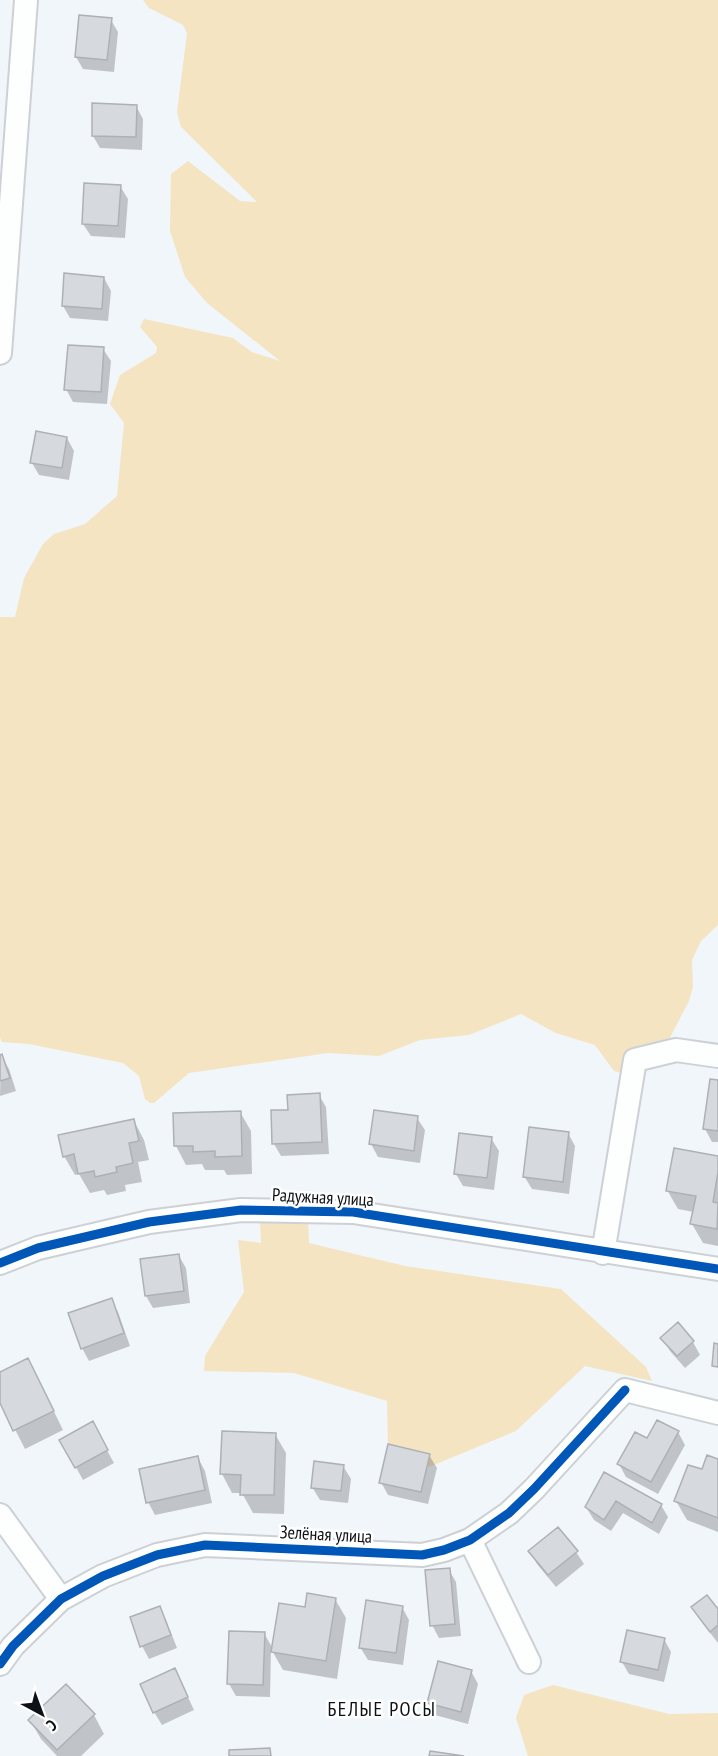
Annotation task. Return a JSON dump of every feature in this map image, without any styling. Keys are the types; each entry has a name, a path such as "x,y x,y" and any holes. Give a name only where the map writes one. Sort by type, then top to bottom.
{"street":[{"path":"0,352 26,0"},
{"path":"603,1253 635,1060 676,1050 718,1056"},
{"name":"Радужная улица","path":"0,1263 38,1248 149,1222 240,1210 353,1212 603,1253 718,1269"},
{"name":"Зелёная улица","path":"0,1664 13,1646 61,1599 103,1576 157,1555 205,1545 422,1555 470,1540 509,1513 534,1489 626,1390 718,1413"},
{"path":"0,1515 61,1599"},
{"path":"470,1540 529,1662"}],"shaded area":[{"path":"143,0 718,0 718,925 701,941 692,960 693,987 689,1001 662,1053 635,1077 614,1071 595,1045 556,1033 521,1014 469,1035 420,1040 379,1056 328,1053 189,1073 154,1103 145,1099 139,1076 123,1063 29,1044 2,1042 0,1038 0,617 15,617 24,578 43,544 54,534 85,524 117,496 124,423 110,404 120,375 156,353 157,347 140,327 144,319 233,338 252,352 280,361 207,303 185,277 170,231 171,174 188,161 240,201 257,202 181,127 177,112 187,33 183,25 149,8"},
{"path":"308,1219 309,1243 405,1266 561,1289 646,1367 652,1381 585,1366 516,1431 429,1467 388,1448 387,1401 294,1373 204,1371 205,1356 244,1292 238,1240 261,1243 260,1221"},
{"path":"553,1685 669,1714 718,1713 718,1756 528,1756 516,1718 524,1695"}],"building":[{"path":"79,15 112,18 107,60 75,57"},
{"path":"92,103 137,105 136,137 92,136"},
{"path":"84,183 121,185 118,226 82,224"},
{"path":"64,273 104,277 102,309 62,306"},
{"path":"68,345 104,347 101,392 64,390"},
{"path":"36,431 67,437 62,468 30,463"},
{"path":"2,1054 10,1078 0,1081 0,1055"},
{"path":"710,1079 718,1080 718,1131 703,1129"},
{"path":"320,1093 322,1142 272,1144 271,1110 288,1110 287,1095"},
{"path":"374,1110 418,1116 414,1151 369,1144"},
{"path":"241,1111 242,1156 215,1157 215,1151 193,1152 193,1146 174,1146 173,1113"},
{"path":"134,1119 139,1141 129,1143 133,1163 116,1167 117,1172 95,1177 94,1171 78,1174 74,1154 63,1157 58,1135"},
{"path":"529,1127 569,1132 563,1182 523,1177"},
{"path":"459,1133 492,1137 487,1178 454,1174"},
{"path":"674,1148 718,1156 713,1202 718,1203 717,1229 690,1224 696,1196 666,1191"},
{"path":"179,1254 184,1291 145,1296 140,1259"},
{"path":"112,1298 124,1333 81,1349 68,1313"},
{"path":"678,1322 694,1341 677,1356 660,1338"},
{"path":"714,1343 718,1344 718,1367 712,1366"},
{"path":"28,1358 54,1411 13,1431 0,1403 0,1372"},
{"path":"657,1420 679,1431 651,1482 617,1464 635,1432 647,1438"},
{"path":"93,1421 108,1450 75,1468 59,1440"},
{"path":"222,1431 276,1433 274,1495 240,1495 241,1475 220,1474"},
{"path":"388,1444 430,1454 421,1492 379,1483"},
{"path":"707,1455 718,1459 718,1518 674,1501 688,1465 702,1469"},
{"path":"198,1456 205,1490 146,1503 139,1469"},
{"path":"314,1461 344,1465 341,1491 311,1488"},
{"path":"604,1472 662,1504 652,1523 616,1501 604,1520 585,1507"},
{"path":"558,1527 578,1551 548,1575 528,1551"},
{"path":"450,1568 455,1624 430,1626 425,1570"},
{"path":"307,1593 336,1598 326,1661 271,1652 279,1603 305,1607"},
{"path":"707,1595 718,1609 718,1625 710,1632 691,1607"},
{"path":"366,1600 403,1606 396,1653 359,1648"},
{"path":"160,1606 171,1635 140,1647 130,1617"},
{"path":"627,1630 665,1638 658,1670 620,1662"},
{"path":"229,1631 265,1632 263,1685 227,1684"},
{"path":"438,1661 472,1670 461,1712 427,1703"},
{"path":"175,1668 188,1697 153,1713 140,1684"},
{"path":"66,1684 95,1714 57,1750 28,1720"},
{"path":"270,1748 271,1756 229,1756 229,1750"},
{"path":"430,1751 464,1756 429,1756"}],"cycle path":[{"path":"0,1263 38,1248 149,1222 241,1210 353,1212 718,1269"},
{"path":"0,1664 13,1646 61,1599 103,1576 157,1555 205,1545 422,1555 470,1540 509,1513 534,1489 625,1390"}],"district":[{"name":"БЕЛЫЕ РОСЫ","path":"382,1709"}]}
